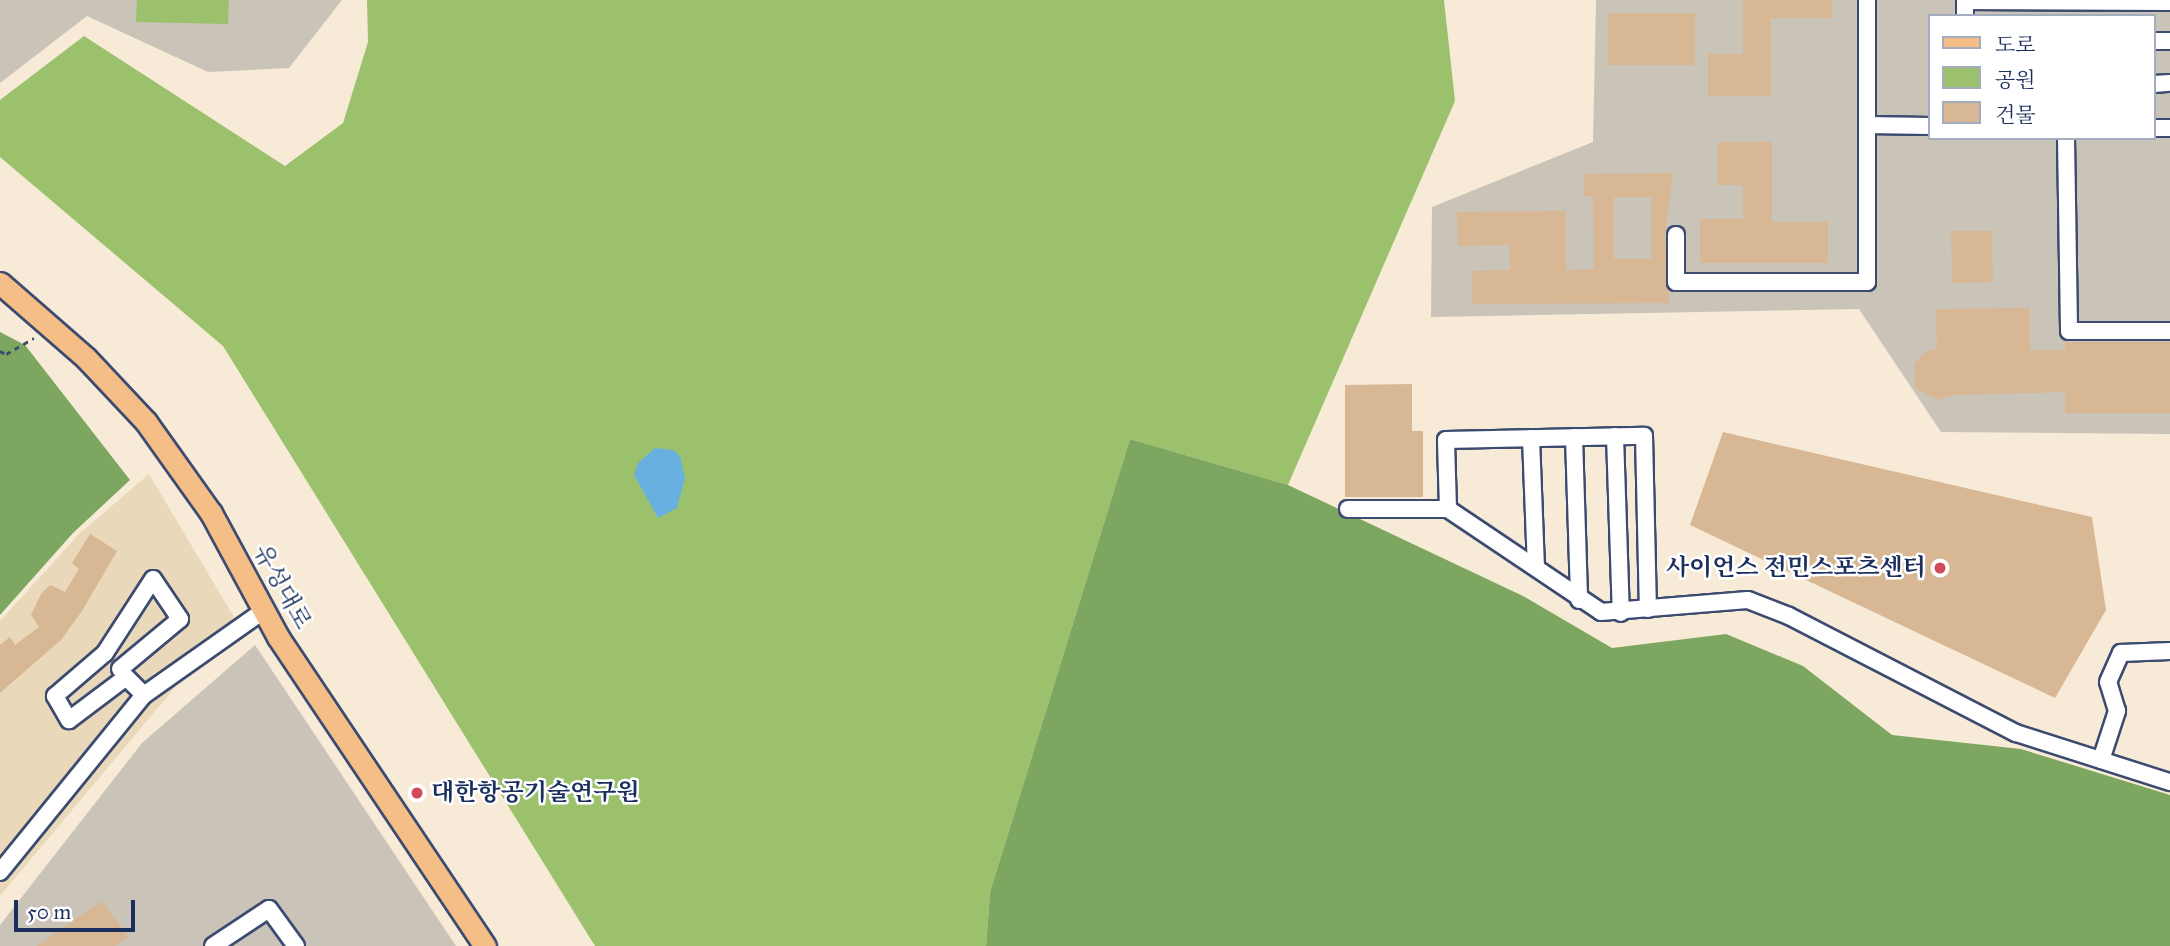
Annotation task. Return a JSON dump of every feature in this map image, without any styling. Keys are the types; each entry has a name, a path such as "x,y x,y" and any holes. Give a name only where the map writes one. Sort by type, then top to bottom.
{"main road":[{"name":"유성대로","path":"0,283 54,330 145,422 211,513 263,611 485,946"}],"street":[{"path":"1676,235 1676,282 1867,282 1867,0"},
{"path":"1965,14 1965,1 2001,9 2077,6 2115,9 2170,2"},
{"path":"1867,125 1928,126"},
{"path":"2066,140 2068,331 2170,331"},
{"path":"1615,436 1621,613"},
{"path":"1448,509 1446,440 1644,436 1648,609"},
{"path":"1574,437 1580,600"},
{"path":"1531,438 1536,566"},
{"path":"1348,509 1448,509 1601,612 1621,613 1748,600 1788,616 2016,733 2170,782"},
{"path":"153,579 180,619 123,673 69,720 55,696 105,653 153,579"},
{"path":"0,872 144,695 263,611"},
{"path":"2101,760 2117,711 2108,682 2121,653 2170,651"},
{"path":"105,653 144,695"},
{"path":"213,946 269,909 296,946"}],"path":[{"path":"0,351 6,354 54,330"}],"shaded area":[{"path":"0,0 342,0 289,68 208,72 87,16 0,83"},
{"path":"1596,0 2170,0 2170,434 1941,432 1859,309 1431,317 1432,207 1593,142"},
{"path":"149,474 234,617 0,896 0,621 79,534"},
{"path":"255,645 456,946 0,946 0,925 142,743"}],"green space":[{"path":"137,0 229,0 228,24 136,22"},
{"path":"367,0 1444,0 1455,101 1288,485 1130,439 990,892 986,946 595,946 223,346 0,157 0,100 84,36 285,166 343,123 368,42"},
{"path":"0,332 25,345 130,480 73,533 0,615"},
{"path":"1130,439 1288,485 1523,596 1612,648 1726,634 1803,666 1892,735 2021,749 2170,795 2170,946 986,946 990,892"}],"water":[{"path":"655,448 673,450 680,456 685,478 677,508 658,518 634,475 638,463"}],"building":[{"path":"1743,0 1832,0 1832,18 1771,18 1771,96 1708,96 1708,54 1743,54"},
{"path":"1608,13 1695,13 1695,65 1608,65"},
{"path":"1718,142 1772,142 1772,222 1828,222 1828,263 1700,263 1700,219 1743,219 1743,185 1718,185"},
{"path":"1673,173 1665,235 1669,303 1472,304 1472,271 1510,270 1510,245 1458,246 1457,212 1566,211 1566,270 1594,269 1593,196 1584,196 1584,174","holes":["1614,197 1651,197 1651,259 1614,259"]},
{"path":"1951,231 1992,231 1993,282 1952,283"},
{"path":"2030,308 2030,350 2065,350 2065,342 2170,342 2170,413 2065,413 2065,392 1954,395 1938,400 1916,389 1914,364 1925,352 1937,348 1936,309"},
{"path":"1412,384 1412,431 1423,431 1423,497 1345,497 1345,385"},
{"name":"사이언스 전민스포츠센터","path":"1723,432 2092,517 2106,610 2055,698 1690,525"},
{"path":"90,534 117,551 82,611 61,640 0,693 0,645 10,637 15,645 39,627 31,615 41,594 50,585 65,592 79,569 72,563"},
{"path":"102,901 128,937 115,946 37,946"}],"place":[{"name":"사이언스 전민스포츠센터","path":"1940,568"},
{"name":"대한항공기술연구원","path":"417,793"}]}
